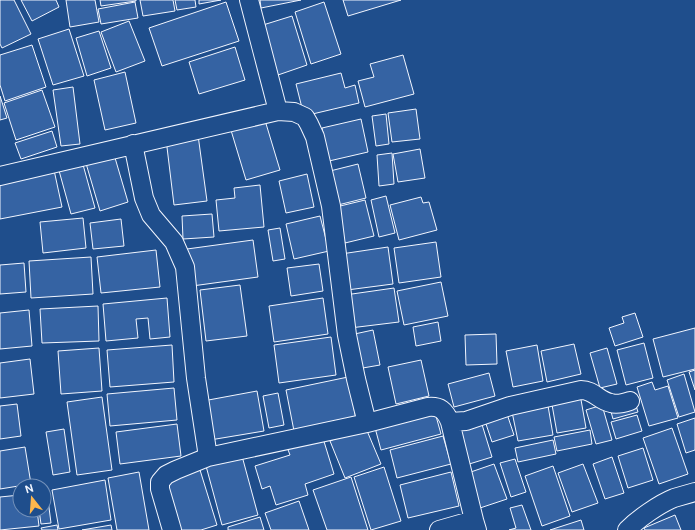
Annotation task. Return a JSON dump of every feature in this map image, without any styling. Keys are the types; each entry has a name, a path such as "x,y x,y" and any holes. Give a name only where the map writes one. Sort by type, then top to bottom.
{"street":[{"path":"249,0 278,111"},
{"path":"0,176 278,111 294,112 304,117 310,124 315,137 331,206 348,335 367,423"},
{"path":"134,144 144,198 151,215 174,242 185,267 196,378 208,457"},
{"path":"450,422 466,421 510,406 582,390 592,392 610,403 616,404 630,401"},
{"path":"172,530 160,489 160,482 166,475 176,470 208,457 367,423 437,406 444,411 450,422 475,525 439,530"},
{"path":"627,530 632,524 673,499 695,492"}],"building":[{"path":"0,0 14,0 31,34 2,48 0,44"},
{"path":"21,0 56,0 59,7 32,21"},
{"path":"66,0 95,0 99,22 70,27"},
{"path":"100,0 136,0 136,1 101,6"},
{"path":"140,0 173,0 175,11 143,16"},
{"path":"175,0 195,0 196,7 177,10"},
{"path":"199,0 221,0 199,4"},
{"path":"260,0 301,0 261,8"},
{"path":"343,0 401,0 348,16"},
{"path":"135,2 138,18 101,24 98,9"},
{"path":"226,2 239,41 162,66 149,28"},
{"path":"324,2 341,54 311,64 295,12"},
{"path":"292,16 307,65 278,75 263,25"},
{"path":"129,21 145,61 116,72 101,32"},
{"path":"69,29 84,76 53,85 38,39"},
{"path":"99,31 111,68 87,76 76,38"},
{"path":"32,45 46,87 5,101 0,85 0,55"},
{"path":"235,47 245,80 199,94 189,62"},
{"path":"403,55 414,94 365,107 358,81 374,77 370,64"},
{"path":"125,72 136,123 105,130 94,80"},
{"path":"341,73 345,88 355,85 359,103 304,116 296,84"},
{"path":"73,87 80,144 61,146 53,90"},
{"path":"42,90 55,127 16,140 4,103"},
{"path":"0,96 7,118 0,120"},
{"path":"416,109 420,139 392,142 388,113"},
{"path":"386,114 389,144 376,146 372,116"},
{"path":"264,117 280,170 246,180 230,127"},
{"path":"361,119 368,152 329,161 322,128"},
{"path":"52,131 57,147 21,159 15,143"},
{"path":"198,135 207,201 174,205 166,139"},
{"path":"420,149 425,178 398,182 393,154"},
{"path":"113,151 128,202 100,211 85,160"},
{"path":"392,153 394,184 379,186 377,155"},
{"path":"82,161 95,208 71,214 58,167"},
{"path":"358,164 366,198 334,206 326,172"},
{"path":"54,170 62,207 0,219 0,181"},
{"path":"307,174 314,207 286,213 279,181"},
{"path":"260,185 264,227 219,231 216,200 235,198 234,188"},
{"path":"386,196 395,233 379,237 371,200"},
{"path":"421,197 423,203 429,202 437,230 399,240 390,205"},
{"path":"365,200 374,236 345,243 336,207"},
{"path":"212,214 214,237 183,239 182,216"},
{"path":"320,216 329,251 294,259 286,224"},
{"path":"83,218 86,248 43,253 40,222"},
{"path":"121,219 124,246 93,249 90,223"},
{"path":"280,228 285,259 273,261 268,230"},
{"path":"253,240 258,277 192,286 187,249"},
{"path":"436,242 441,277 399,283 394,248"},
{"path":"388,247 393,284 347,290 341,254"},
{"path":"156,250 160,287 101,293 97,257"},
{"path":"91,257 93,294 31,298 29,261"},
{"path":"24,263 26,292 0,294 0,265"},
{"path":"319,264 323,291 291,296 287,268"},
{"path":"441,282 448,316 404,325 397,291"},
{"path":"240,285 247,336 206,341 200,290"},
{"path":"394,288 399,322 350,328 345,295"},
{"path":"167,298 170,337 150,339 148,318 136,319 138,338 106,341 103,304"},
{"path":"323,298 328,334 274,342 269,306"},
{"path":"98,306 99,341 42,343 40,309"},
{"path":"29,310 32,346 0,349 0,313"},
{"path":"635,313 643,337 615,346 609,328 624,323 622,317"},
{"path":"438,322 441,341 416,346 413,327"},
{"path":"695,328 695,369 663,377 653,339"},
{"path":"373,330 380,365 357,369 350,335"},
{"path":"496,334 497,364 466,365 465,335"},
{"path":"331,337 336,375 279,383 274,345"},
{"path":"644,343 653,378 626,385 617,350"},
{"path":"574,344 581,374 547,382 541,351"},
{"path":"172,345 174,382 110,387 107,350"},
{"path":"537,345 543,381 513,387 506,351"},
{"path":"99,348 102,391 61,394 58,351"},
{"path":"607,348 617,384 600,388 590,353"},
{"path":"30,359 34,394 0,398 0,363"},
{"path":"421,360 429,396 396,404 388,367"},
{"path":"695,370 695,390 689,372"},
{"path":"489,373 495,396 454,407 448,384"},
{"path":"684,374 695,412 679,417 667,380"},
{"path":"348,377 356,419 294,431 286,390"},
{"path":"652,382 655,390 668,386 678,418 649,426 637,387"},
{"path":"174,388 177,420 110,426 107,394"},
{"path":"257,391 264,431 210,440 203,401"},
{"path":"278,393 284,425 269,428 263,396"},
{"path":"580,394 586,428 557,433 551,399"},
{"path":"102,397 112,470 77,475 67,402"},
{"path":"547,400 553,435 518,441 511,407"},
{"path":"635,402 638,412 613,419 610,408"},
{"path":"17,404 21,436 0,439 0,406"},
{"path":"602,405 612,440 596,444 586,410"},
{"path":"434,409 441,434 381,450 374,424"},
{"path":"506,411 514,435 492,442 484,418"},
{"path":"637,415 642,431 616,439 611,422"},
{"path":"480,418 492,457 466,465 454,426"},
{"path":"695,418 695,450 686,453 677,424"},
{"path":"177,424 181,456 120,464 116,432"},
{"path":"365,426 381,464 345,478 330,441"},
{"path":"672,428 688,474 659,484 643,438"},
{"path":"64,429 70,472 53,475 46,432"},
{"path":"590,430 592,444 557,451 554,437"},
{"path":"322,435 334,474 305,484 308,495 276,505 270,486 262,489 255,466 290,455 287,447"},
{"path":"443,436 451,464 397,478 390,450"},
{"path":"553,440 556,454 518,462 515,448"},
{"path":"25,447 30,478 12,478 12,487 0,489 0,451"},
{"path":"643,448 653,480 628,488 618,456"},
{"path":"242,456 258,515 222,525 206,466"},
{"path":"612,457 624,493 605,499 593,464"},
{"path":"515,459 526,492 511,497 500,463"},
{"path":"494,464 507,499 477,509 465,474"},
{"path":"583,464 598,503 572,512 558,473"},
{"path":"553,466 570,516 542,526 525,476"},
{"path":"384,467 401,521 371,530 354,477"},
{"path":"200,470 217,525 201,530 180,530 166,481"},
{"path":"139,472 149,530 117,530 108,478"},
{"path":"451,472 459,506 408,518 400,485"},
{"path":"351,477 368,530 327,530 313,490"},
{"path":"105,480 111,520 59,529 52,490"},
{"path":"12,496 12,518 38,518 39,526 0,530 0,497"},
{"path":"299,501 309,530 271,530 265,513"},
{"path":"522,505 531,530 509,530 516,528 510,508"},
{"path":"675,515 681,530 645,530 644,528"},
{"path":"260,517 264,530 228,530 228,527"},
{"path":"40,518 50,518 51,523 41,524"},
{"path":"581,520 584,530 550,530"},
{"path":"57,525 58,530 42,530 41,528"},
{"path":"111,525 112,530 82,530"}]}
